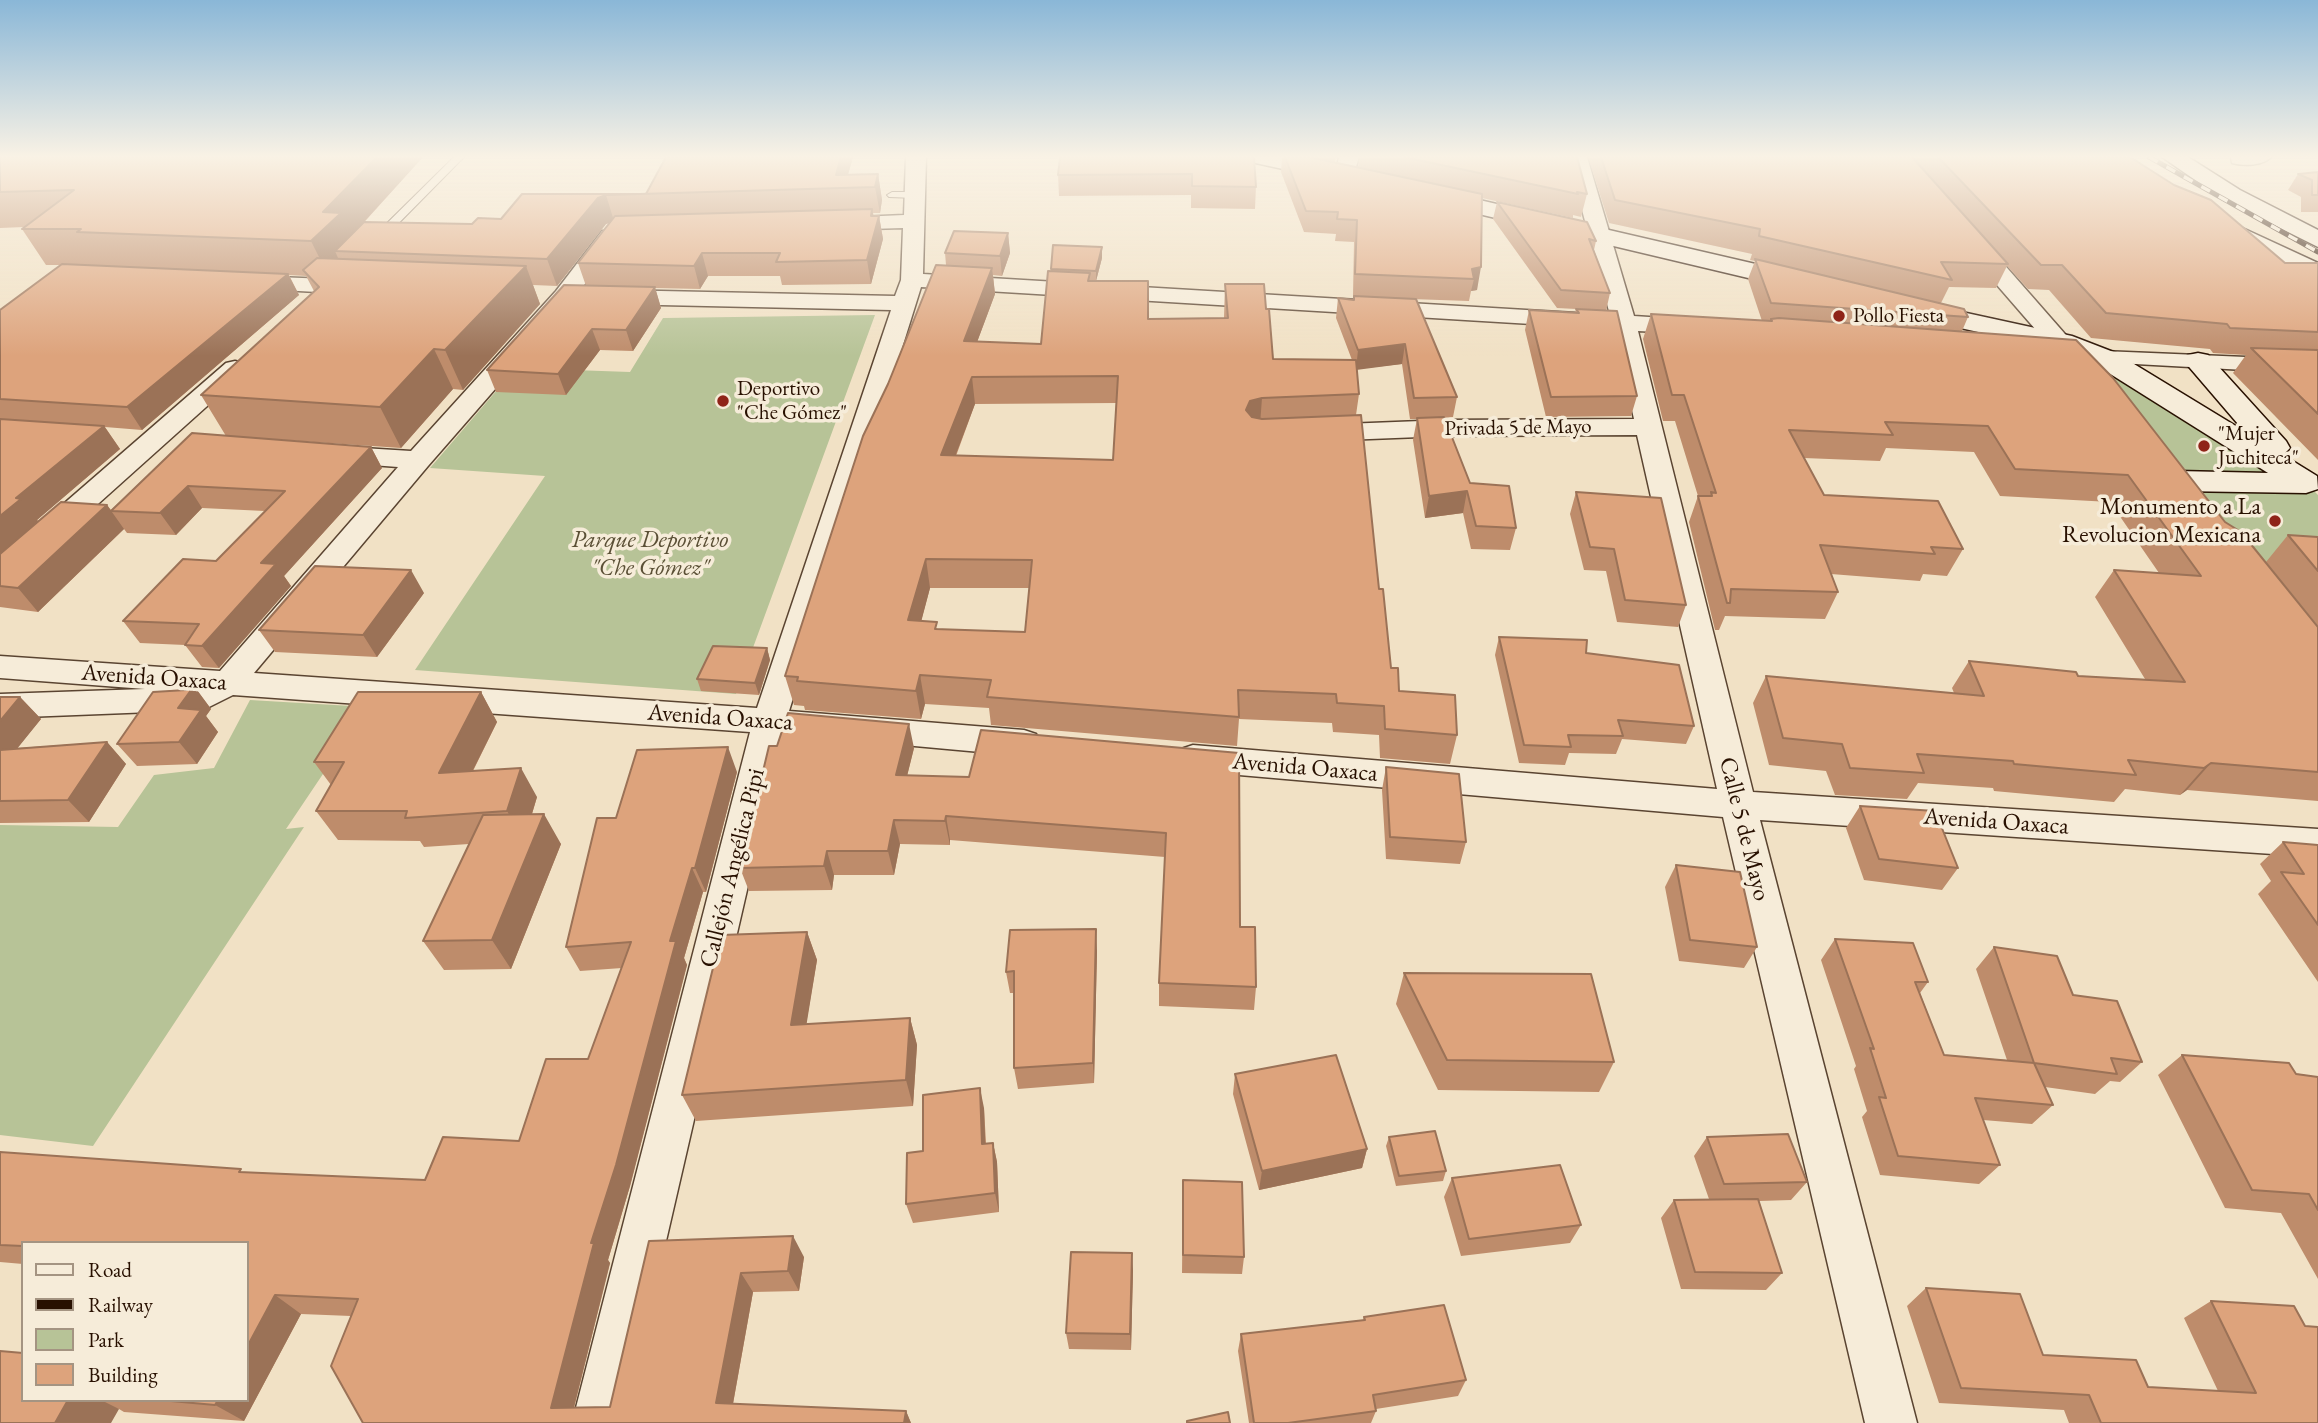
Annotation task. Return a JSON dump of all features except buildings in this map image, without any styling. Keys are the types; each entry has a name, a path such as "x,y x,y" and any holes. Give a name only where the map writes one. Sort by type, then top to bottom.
{"street":[{"name":"Callejón Angélica Pipi","path":"598,1423 769,721 908,292 908,223"},
{"path":"1555,223 1829,289"},
{"name":"Calle 5 de Mayo","path":"1599,223 1738,805 1891,1423"},
{"path":"2219,223 2318,273"},
{"path":"2286,223 2318,240"},
{"path":"1960,229 2105,391"},
{"path":"0,706 203,698 228,683 418,460 622,230"},
{"path":"224,282 335,281 371,288"},
{"path":"300,312 335,281"},
{"path":"536,295 908,292 1624,322 1718,329"},
{"path":"1896,305 1996,340 2067,349 2106,359 2197,360 2318,367"},
{"path":"0,575 250,355"},
{"path":"2106,359 2312,489"},
{"path":"2197,360 2312,489"},
{"name":"Privada 5 de Mayo","path":"1301,434 1446,428 1649,426"},
{"path":"122,440 189,445"},
{"path":"310,453 418,460"},
{"path":"2203,511 2170,471 2312,489"},
{"name":"Avenida Oaxaca","path":"0,667 769,721 1060,746"},
{"name":"Avenida Oaxaca","path":"1157,755 1738,805 2318,842"}],"lane":[{"path":"367,249 392,223"}],"green space":[{"name":"Parque Deportivo \"Che Gómez\"","path":"875,315 736,694 415,670 545,476 430,468 516,368 630,372 663,318"},
{"path":"2078,362 2137,377 2306,483 2318,495 2318,661"},
{"path":"250,700 368,707 286,829 304,827 93,1146 0,1135 0,825 118,827 154,775 214,768"}],"railway":[{"path":"2267,223 2318,252"}],"place":[{"name":"Pollo Fiesta","path":"1839,316"},
{"name":"Deportivo \"Che Gómez\"","path":"723,401"},
{"name":"\"Mujer Juchiteca\"","path":"2204,446"},
{"name":"Monumento a La Revolucion Mexicana","path":"2275,521"}]}
